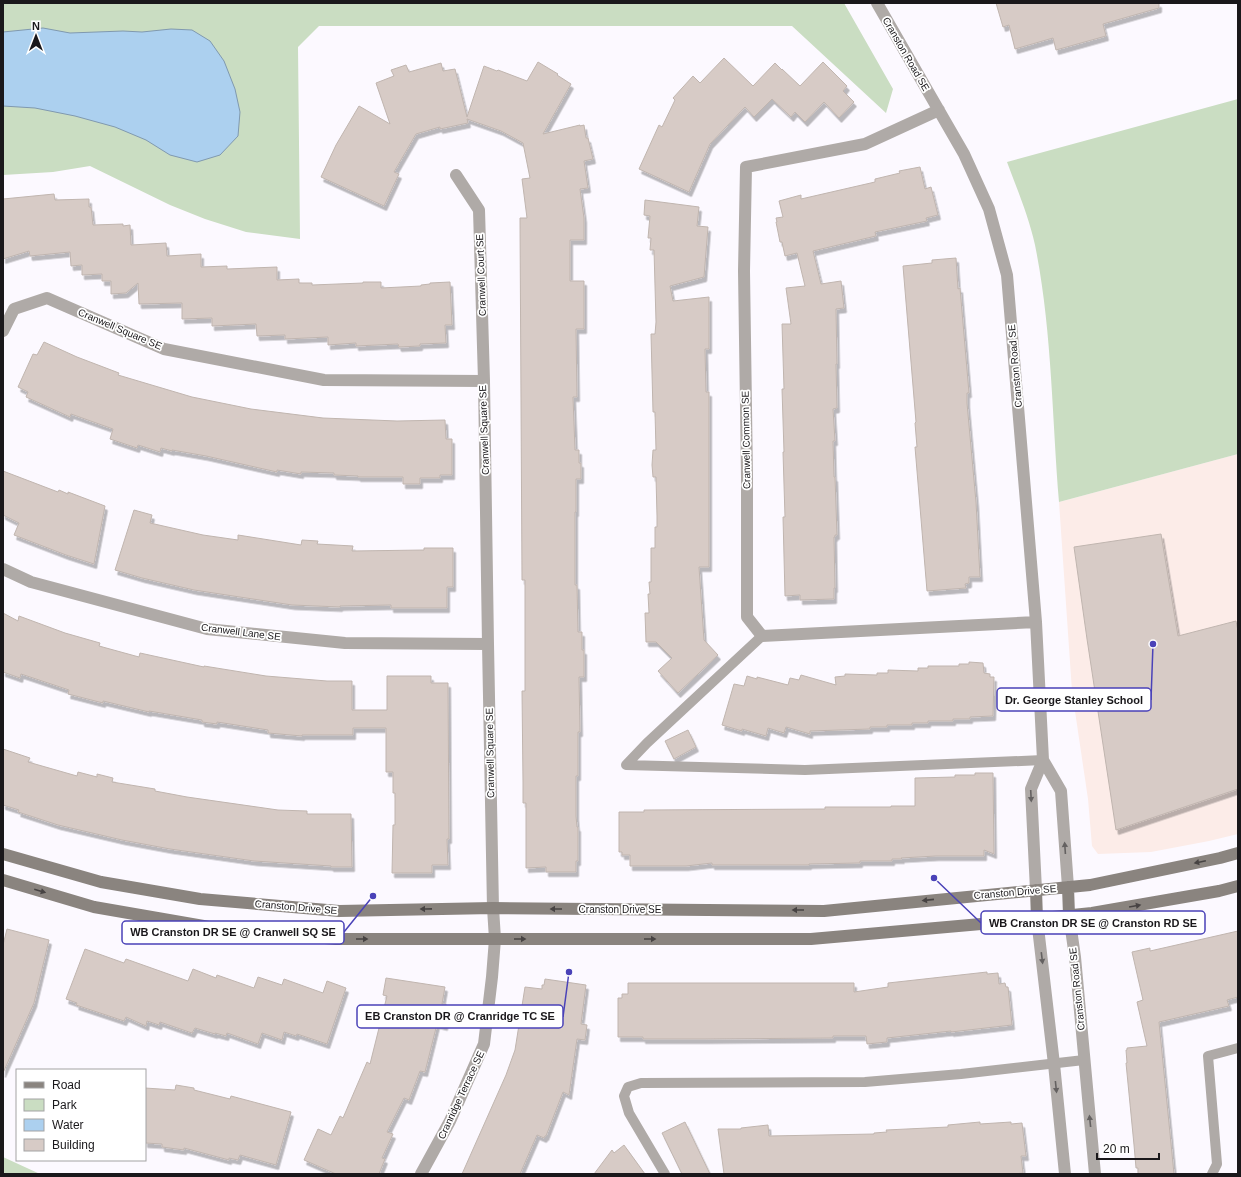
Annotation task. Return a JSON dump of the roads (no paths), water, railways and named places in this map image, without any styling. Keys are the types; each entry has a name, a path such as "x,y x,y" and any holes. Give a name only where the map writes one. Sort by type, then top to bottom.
{"street":[{"name":"Cranston Road SE","path":"877,3 964,154 989,209 1007,275 1036,622 1043,760 1031,789 1037,919 1065,1174"},
{"name":"Cranwell Common SE","path":"762,636 747,617 747,477 744,271 746,167 865,144 940,110"},
{"name":"Cranwell Court SE","path":"456,175 479,210 484,381"},
{"name":"Cranwell Square SE","path":"3,331 14,309 47,298 164,349 324,380 484,381 493,908 495,939"},
{"name":"Cranwell Lane SE","path":"3,569 31,582 207,629 345,643 488,644"},
{"path":"762,636 1036,622"},
{"name":"Cranston Road SE","path":"1043,760 1061,791 1069,915 1075,957 1096,1174"},
{"name":"Cranston Drive SE","path":"3,854 101,882 200,899 339,911 493,908 824,911 1090,885 1238,853"},
{"path":"3,880 94,907 215,928 336,939 811,939 1037,919 1107,911 1219,891 1238,886"},
{"name":"Cranridge Terrace SE","path":"421,1174 450,1120 484,1044 495,939"}],"lane":[{"path":"762,636 647,743 626,765 804,770 1043,760"},
{"path":"1212,1174 1217,1164 1208,1056 1238,1048"},
{"path":"665,1174 629,1113 624,1096 628,1086 641,1084 865,1082 960,1074 1084,1060"}],"water":[{"path":"43,28 70,33 123,31 142,32 171,29 192,30 210,41 224,61 235,89 240,112 238,136 220,155 197,162 170,155 146,140 115,127 75,116 35,108 3,106 3,32"}],"place":[{"name":"Dr. George Stanley School","path":"1153,644"},
{"name":"WB Cranston DR SE @ Cranston RD SE","path":"934,878"},
{"name":"WB Cranston DR SE @ Cranwell SQ SE","path":"373,896"},
{"name":"EB Cranston DR @ Cranridge TC SE","path":"569,972"}]}
